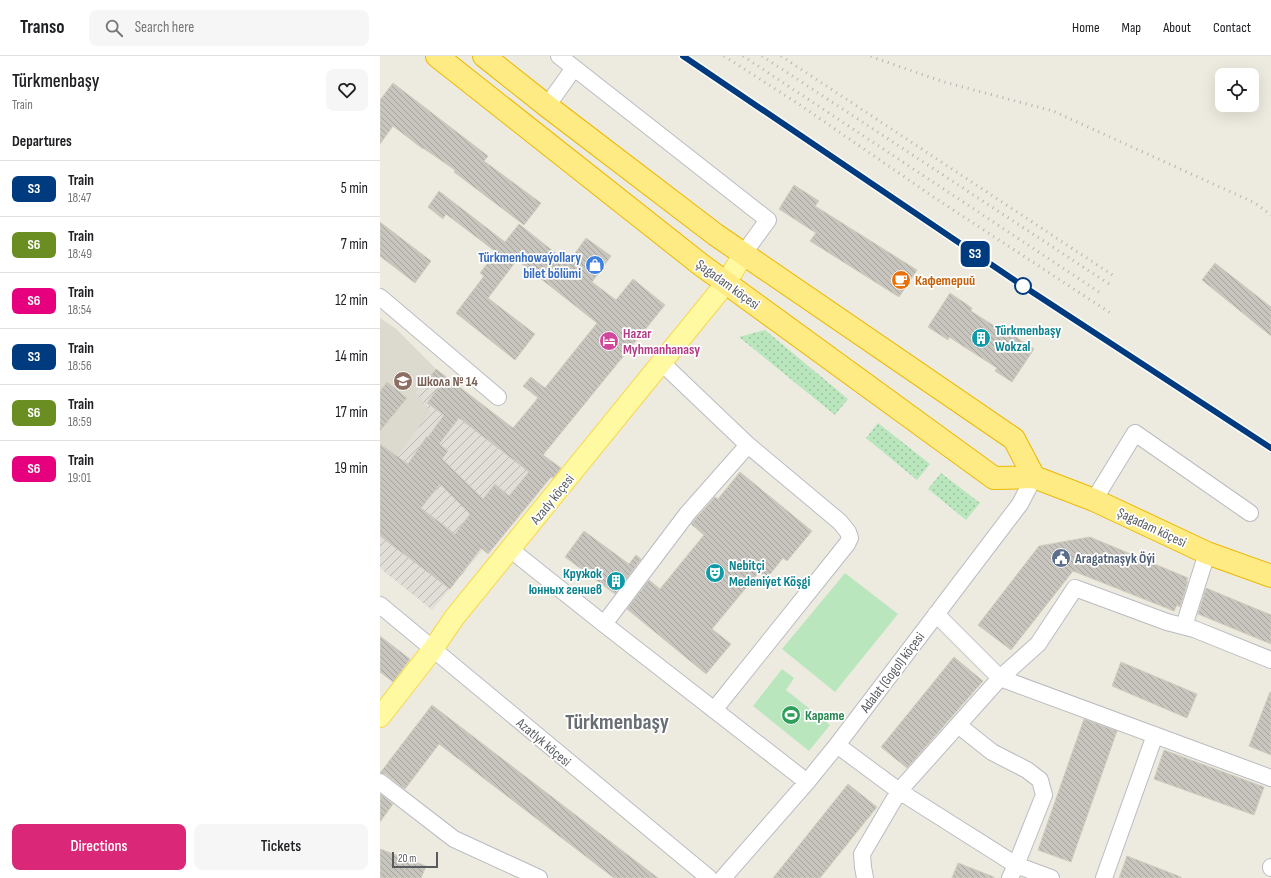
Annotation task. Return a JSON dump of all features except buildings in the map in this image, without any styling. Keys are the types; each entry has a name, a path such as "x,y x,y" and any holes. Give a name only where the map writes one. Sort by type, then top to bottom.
{"highway":[{"name":"Şagadam köçesi","path":"437,56 700,264 994,478 1034,477 1094,500 1207,553 1271,576"},
{"path":"484,56 716,235 1014,439 1034,477"}],"main road":[{"name":"Azady köçesi","path":"380,717 433,649 454,618 726,283 744,254"}],"street":[{"path":"558,56 768,220 744,254"},
{"path":"547,106 574,68"},
{"path":"380,297 498,397"},
{"path":"662,363 748,445 840,522 848,532 850,538 847,544 714,710"},
{"path":"1094,500 1135,433 1250,514"},
{"path":"604,624 687,514 748,445"},
{"name":"Adalat (Gogol) köçesi","path":"723,878 807,782 837,745 1020,504 1034,477"},
{"path":"510,550 807,782"},
{"path":"1184,626 1207,553"},
{"path":"865,878 862,854 900,792 1000,678 1038,644 1075,588 1167,622 1184,626 1271,660"},
{"name":"Azatlyk köçesi","path":"380,605 709,878"},
{"path":"936,614 1000,678 1271,778"},
{"path":"958,725 992,752 1027,770 1040,780 1044,795 1013,871"},
{"path":"1104,878 1155,735"},
{"path":"837,745 900,792 1013,871 1051,878"},
{"path":"380,782 454,839 538,878"}],"shaded area":[{"name":"Школа № 14","path":"380,318 395,328 436,369 416,392 430,412 397,457 380,443"},
{"path":"436,369 555,464 432,610 380,568 380,443 397,457 415,392"}],"green space":[{"path":"765,330 848,399 835,415 739,337"},
{"path":"878,423 930,464 917,480 866,438"},
{"path":"941,473 980,503 966,520 928,489"},
{"path":"845,573 898,614 835,692 782,649"},
{"name":"Карате","path":"782,669 794,678 786,690 830,725 809,751 753,706"}],"railway":[{"path":"683,56 1023,286 1271,448"},
{"path":"724,56 800,105 935,198 1112,314"},
{"path":"743,56 1099,292"},
{"path":"762,56 1109,284"},
{"path":"781,56 1114,276"},
{"path":"871,56 944,82 1053,111 1255,203 1271,215"}],"train":[{"name":"S3","path":"683,56 1023,286 1271,448"}],"place":[{"name":"Türkmenhowaýollary bilet bölümi","path":"595,265"},
{"name":"Кафетерий","path":"901,280"},
{"name":"Türkmenbaşy Wokzal","path":"981,338"},
{"name":"Hazar Myhmanhanasy","path":"609,341"},
{"name":"Школа № 14","path":"403,381"},
{"name":"Aragatnaşyk Öýi","path":"1061,558"},
{"name":"Nebitçi Medeniýet Köşgi","path":"715,573"},
{"name":"Кружок юнных гениев","path":"616,581"},
{"name":"Карате","path":"791,715"}],"district":[{"name":"Türkmenbaşy","path":"617,721"}]}
